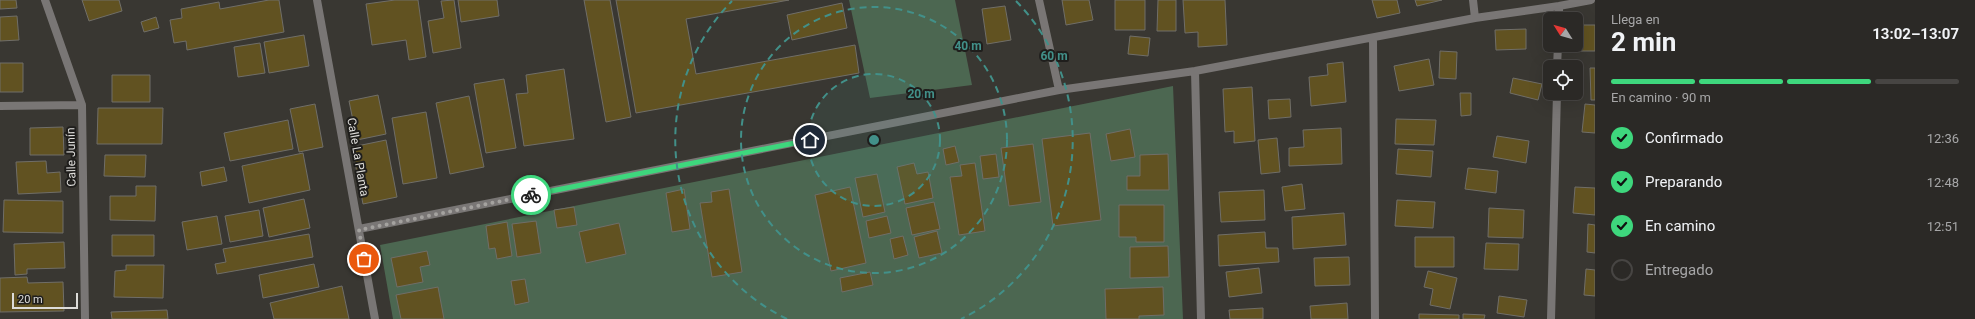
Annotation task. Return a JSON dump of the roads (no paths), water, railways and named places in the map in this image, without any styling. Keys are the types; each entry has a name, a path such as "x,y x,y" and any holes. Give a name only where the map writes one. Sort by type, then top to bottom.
{"street":[{"name":"Calle Junín","path":"45,0 82,105 85,319"},
{"name":"Calle La Planta","path":"318,0 374,319"},
{"path":"1039,0 1058,90"},
{"path":"1473,0 1475,18"},
{"path":"359,230 1058,90 1195,72 1475,18 1591,0"},
{"path":"1559,6 1559,12"},
{"path":"1373,38 1375,319"},
{"path":"1195,72 1201,319"},
{"path":"1551,319 1557,100"},
{"path":"0,106 82,105"}]}
